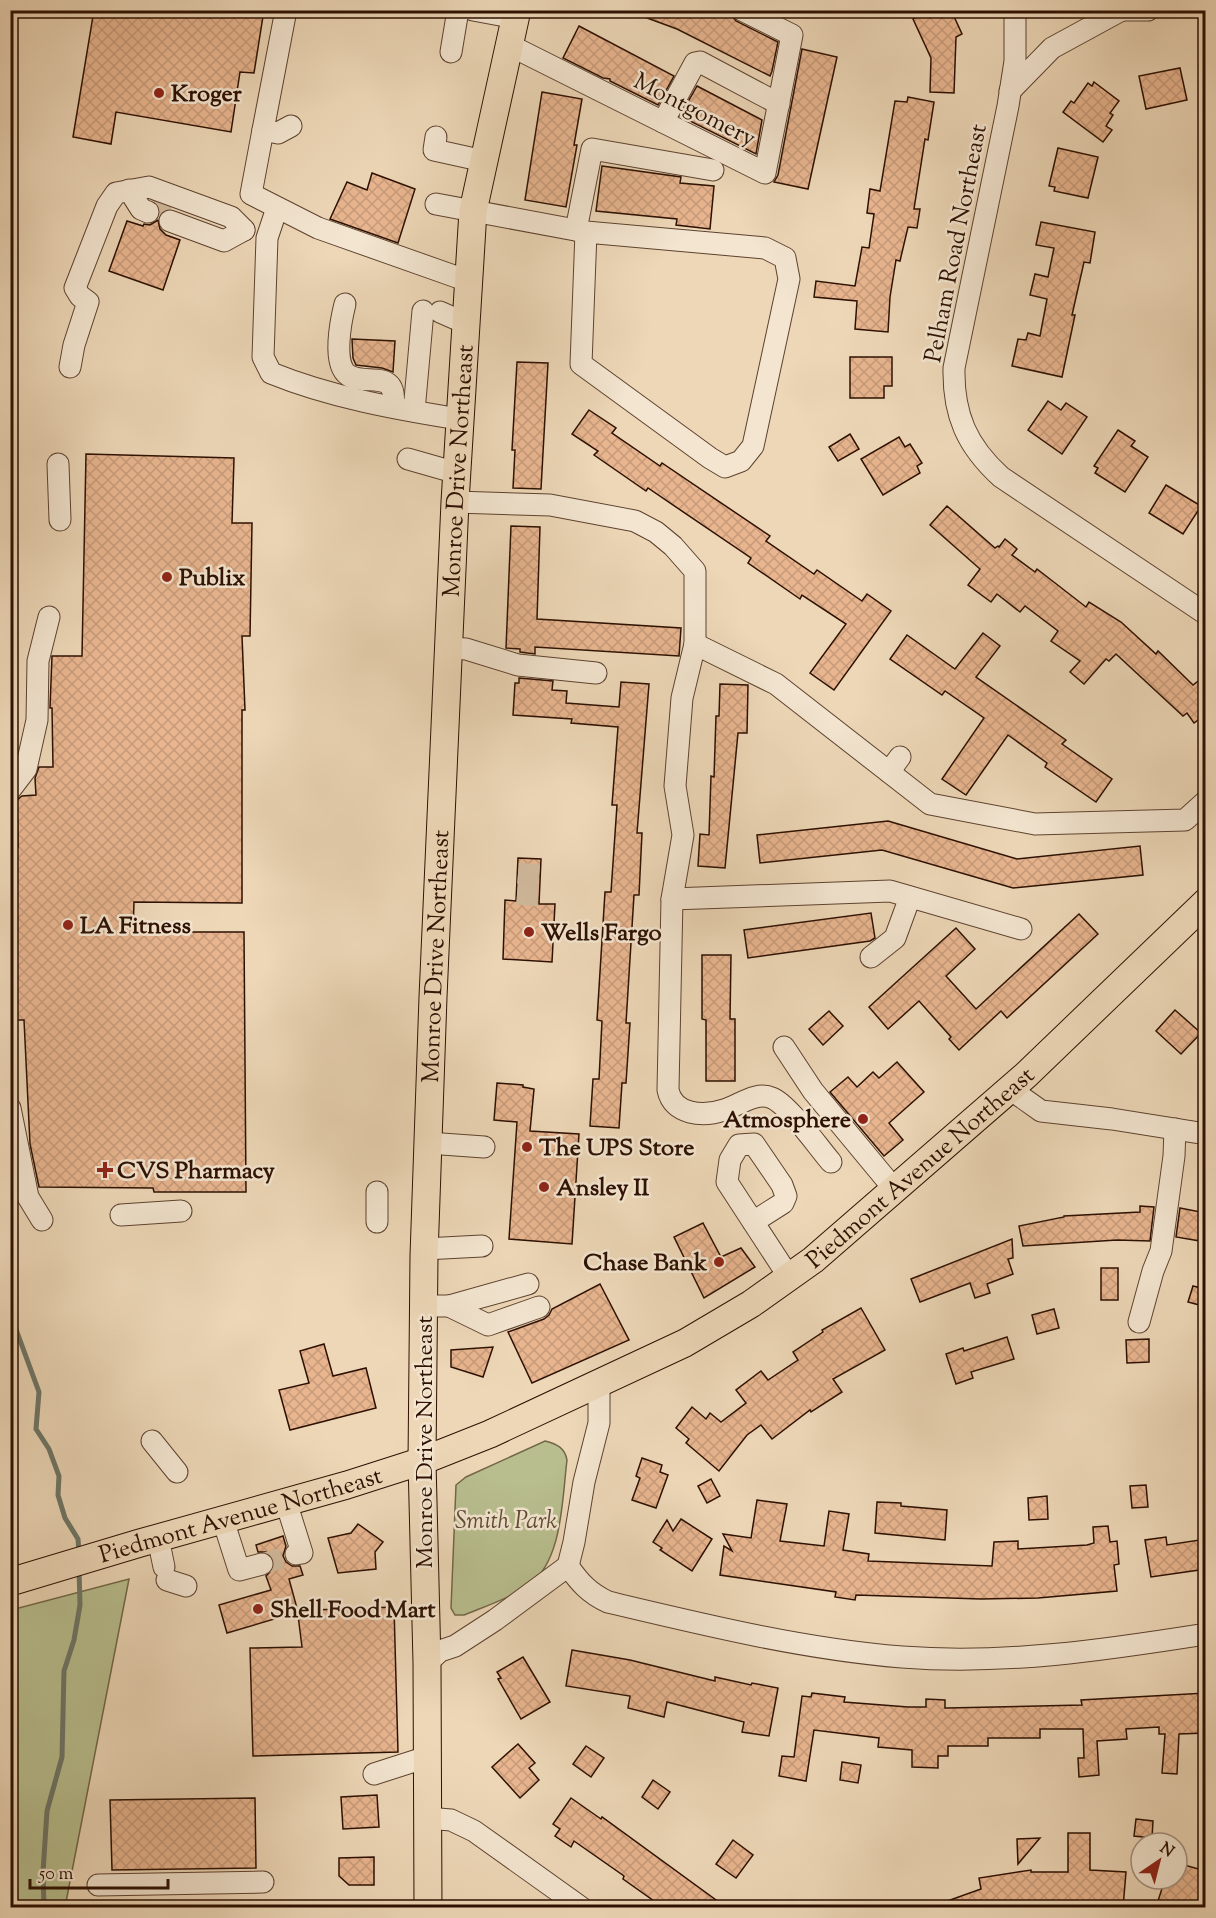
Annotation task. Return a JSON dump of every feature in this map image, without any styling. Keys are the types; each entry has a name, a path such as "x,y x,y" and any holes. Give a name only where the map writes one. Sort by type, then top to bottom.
{"main road":[{"name":"Monroe Drive Northeast","path":"428,1908 427,1662 422,1461 437,1306 424,1249 455,502 472,211 517,14"},
{"name":"Piedmont Avenue Northeast","path":"15,1580 422,1461 490,1434 685,1343 751,1304 813,1260 1010,1089 1206,902"}],"street":[{"path":"285,10 251,194 318,228 468,281"},
{"path":"451,52 458,10"},
{"path":"473,10 517,14"},
{"name":"Montgomery","path":"509,45 765,173 792,35 742,10"},
{"name":"Pelham Road Northeast","path":"1015,10 1015,61 1010,91 954,368 956,406 969,440 983,461 1001,477 1206,614"},
{"path":"1109,10 1148,10"},
{"path":"1010,91 1052,48 1120,11"},
{"path":"663,122 695,63 700,62 778,104"},
{"path":"263,130 278,134 291,126"},
{"path":"436,137 434,150 484,161"},
{"path":"436,204 581,231 765,248 785,258 789,279 753,446 741,461 725,467 581,364 581,231 592,149 713,170"},
{"path":"70,368 74,345 88,302 75,288 106,206 116,193 149,187 231,217 244,230"},
{"path":"129,190 150,205"},
{"path":"277,208 267,238 254,351 262,357 271,373 358,399 459,418"},
{"path":"173,214 244,230 267,238"},
{"path":"345,304 341,319 339,348 341,367 346,374 354,378 379,379 387,383 394,396 393,406"},
{"path":"414,411 432,311 465,323"},
{"path":"408,459 457,473"},
{"path":"58,464 60,520"},
{"path":"455,502 550,505 635,521 656,532 673,546 695,571 695,644 682,698 675,786 683,836 672,899 668,1089 670,1099 686,1112 700,1113 722,1111 761,1096 770,1097 784,1106 831,1162"},
{"path":"10,789 26,769 37,720 38,661 50,617"},
{"path":"695,644 776,684 895,765 930,804 1035,824 1185,820 1206,801"},
{"path":"449,648 466,649 518,665 596,673"},
{"path":"672,899 890,891 1022,929"},
{"path":"871,957 895,938 910,897"},
{"path":"784,1047 813,1091 895,1190"},
{"path":"1010,1089 1041,1111 1112,1119 1206,1134"},
{"path":"10,1108 28,1197 42,1220"},
{"path":"1139,1322 1161,1251 1174,1155 1175,1129"},
{"path":"428,1143 484,1147"},
{"path":"753,1222 783,1203 786,1196 782,1185 754,1144 739,1145 730,1160 727,1182 753,1222 789,1277"},
{"path":"377,1192 377,1222"},
{"path":"121,1215 181,1211"},
{"path":"424,1249 482,1246"},
{"path":"437,1306 528,1284"},
{"path":"437,1306 488,1325 539,1307"},
{"path":"427,1662 440,1651 455,1646 495,1620 568,1566 584,1482 599,1423 599,1384"},
{"path":"152,1441 177,1472"},
{"path":"286,1502 302,1553 296,1554"},
{"path":"223,1520 239,1570 262,1564"},
{"path":"149,1540 172,1578"},
{"path":"568,1566 583,1588 608,1602 782,1641 903,1657 976,1659 1049,1656 1114,1649 1206,1634"},
{"path":"375,1774 427,1757"},
{"path":"426,1818 451,1820 474,1831 582,1908"},
{"path":"98,1885 263,1882"}],"green space":[{"name":"Smith Park","path":"545,1441 560,1447 567,1460 559,1528 548,1561 540,1575 522,1590 464,1615 455,1615 451,1608 456,1485 466,1477"},
{"path":"129,1579 65,1907 11,1907 11,1610"}],"building":[{"name":"Kroger","path":"94,10 264,10 254,73 240,72 231,132 116,112 111,144 73,137"},
{"path":"632,10 722,10 736,21 778,42 770,76 677,29 631,12"},
{"path":"915,10 951,10 962,34 956,37 954,93 930,92 931,58 913,19 918,16"},
{"path":"579,26 674,76 658,105 610,79 603,78 563,58"},
{"path":"802,49 837,57 808,189 774,182 778,175"},
{"path":"1180,68 1187,100 1146,109 1139,76"},
{"path":"1094,82 1119,101 1110,113 1113,115 1106,126 1112,130 1103,142 1063,112 1071,101 1074,103 1088,83 1092,86"},
{"path":"697,86 762,120 756,154 680,116"},
{"path":"542,92 582,99 566,207 525,200"},
{"path":"908,97 934,102 928,140 925,139 914,209 920,209 917,228 908,227 900,261 896,260 890,297 888,332 855,329 857,301 814,297 816,281 855,286 862,247 869,248 874,214 867,213 870,189 880,191 895,101 907,102"},
{"path":"1058,148 1098,157 1088,198 1054,191 1055,187 1049,186"},
{"path":"602,166 681,177 680,183 714,186 710,229 676,225 677,219 596,211"},
{"path":"372,173 415,189 398,243 330,219 347,182 367,190"},
{"path":"158,220 160,229 166,235 180,240 163,290 109,271 127,221 143,226"},
{"path":"1041,222 1095,232 1090,263 1084,262 1072,315 1075,315 1062,377 1012,366 1018,339 1026,340 1028,333 1040,336 1047,299 1030,295 1035,274 1048,277 1054,248 1036,245"},
{"path":"352,339 395,341 393,372 382,368 356,365 353,358"},
{"path":"850,357 892,357 892,386 884,386 884,398 850,398"},
{"path":"517,362 548,363 541,489 513,488 515,450 512,450"},
{"path":"1048,401 1061,410 1066,403 1087,417 1062,454 1028,430"},
{"path":"589,410 616,428 612,433 660,466 662,463 770,536 766,541 814,574 817,570 862,601 867,594 891,611 834,690 810,673 846,624 802,595 800,599 748,563 751,558 648,488 646,491 594,455 598,451 572,434"},
{"path":"1118,430 1135,441 1131,446 1148,457 1125,492 1095,473 1098,468 1094,466"},
{"path":"850,434 859,449 838,461 829,447"},
{"path":"899,437 905,447 910,444 922,463 917,466 920,473 883,495 861,459"},
{"path":"86,454 234,458 232,523 252,523 250,636 242,636 245,710 242,710 242,903 134,902 133,932 244,932 246,1192 154,1192 153,1188 39,1187 30,1144 24,1020 10,1020 10,847 18,847 17,800 22,796 36,795 35,778 39,767 53,767 52,708 50,708 52,656 82,656"},
{"path":"1166,485 1201,506 1183,534 1149,513"},
{"path":"947,506 995,548 999,547 1005,539 1017,549 1012,555 1035,572 1037,569 1086,607 1089,602 1121,622 1156,654 1158,651 1193,685 1206,675 1206,714 1194,723 1187,713 1183,716 1116,654 1109,661 1106,659 1084,684 1070,672 1080,661 1051,641 1058,631 1025,606 1020,612 997,594 991,602 968,585 980,569 930,525"},
{"path":"511,526 540,527 537,619 681,628 679,656 535,647 535,654 520,652 520,649 506,648"},
{"path":"983,633 1000,646 976,677 1066,740 1062,744 1112,779 1096,802 1045,767 1047,763 1008,735 966,795 942,779 984,718 945,691 942,695 890,659 907,635 955,669"},
{"path":"519,678 553,681 552,690 567,691 566,703 619,707 621,682 649,684 637,833 642,833 639,895 634,895 626,1023 630,1023 626,1083 622,1083 619,1128 590,1126 593,1079 599,1079 602,1021 597,1020 605,892 611,892 617,805 612,805 618,727 571,723 572,719 513,715 515,683 519,683"},
{"path":"720,684 748,685 747,733 738,733 725,868 698,866 700,834 709,835 711,776 714,777 716,716 719,716"},
{"path":"888,821 1017,859 1140,846 1143,875 1013,888 882,850 760,863 757,835"},
{"name":"Wells Fargo","path":"518,858 541,859 539,904 555,904 552,962 503,959 505,900 516,901"},
{"path":"871,913 875,938 870,941 748,958 744,930"},
{"path":"1079,914 1098,934 1007,1018 1001,1011 959,1050 949,1039 951,1037 919,1001 888,1029 869,1007 956,928 975,949 946,976 976,1009"},
{"path":"702,955 731,955 730,1019 735,1019 735,1081 706,1081 706,1020 702,1019"},
{"path":"1175,1010 1201,1033 1181,1054 1156,1031"},
{"path":"829,1011 843,1026 823,1045 809,1029"},
{"path":"897,1062 924,1092 889,1123 903,1140 884,1156 830,1092 848,1077 857,1087 873,1072 879,1078"},
{"name":"Ansley II","path":"497,1083 523,1085 523,1087 534,1089 530,1131 579,1134 572,1244 509,1239 517,1122 494,1120"},
{"path":"1140,1206 1154,1207 1150,1241 1117,1240 1023,1246 1019,1226 1064,1216 1140,1212"},
{"path":"1180,1208 1206,1213 1206,1242 1176,1237"},
{"name":"Chase Bank","path":"703,1223 721,1257 741,1248 755,1267 704,1298 674,1237"},
{"path":"1012,1239 1013,1258 1008,1259 1013,1274 987,1284 990,1293 975,1298 970,1283 920,1302 911,1279"},
{"path":"1101,1268 1118,1268 1118,1300 1101,1300"},
{"path":"600,1284 629,1340 532,1383 508,1332 544,1319 552,1309"},
{"path":"1193,1286 1206,1289 1203,1306 1188,1302"},
{"path":"861,1308 885,1350 833,1379 842,1392 811,1412 810,1410 772,1439 761,1425 747,1435 719,1471 686,1443 689,1439 676,1428 692,1407 706,1419 710,1413 721,1422 746,1403 736,1390 761,1371 768,1380 798,1360 793,1352 823,1332 822,1330"},
{"path":"1054,1309 1059,1328 1037,1334 1032,1315"},
{"path":"1007,1337 1014,1359 971,1372 973,1378 956,1384 946,1354 963,1348 964,1351"},
{"path":"1149,1339 1149,1362 1127,1363 1126,1340"},
{"path":"324,1344 333,1376 366,1368 376,1408 290,1430 279,1390 309,1383 300,1351"},
{"path":"493,1347 483,1377 451,1367 451,1350"},
{"path":"642,1458 662,1465 660,1472 668,1475 656,1508 632,1500 640,1478 636,1476"},
{"path":"711,1479 720,1496 707,1503 698,1486"},
{"path":"1146,1485 1148,1507 1132,1508 1130,1486"},
{"path":"1047,1496 1048,1519 1029,1520 1028,1498"},
{"path":"757,1500 787,1504 780,1541 824,1546 829,1511 849,1514 843,1550 869,1554 868,1561 992,1566 994,1542 1018,1541 1018,1549 1087,1545 1094,1543 1093,1527 1108,1526 1110,1542 1117,1541 1119,1564 1114,1565 1117,1591 1038,1598 981,1599 856,1595 855,1600 835,1597 836,1592 720,1575 724,1546 732,1551 723,1534 751,1538"},
{"path":"877,1502 947,1510 945,1540 875,1533"},
{"path":"681,1519 712,1539 692,1571 660,1550 662,1548 653,1542 667,1520 673,1531"},
{"path":"358,1524 383,1542 375,1552 376,1569 338,1573 328,1538 351,1533"},
{"name":"Shell Food Mart","path":"283,1536 286,1546 283,1556 286,1562 292,1566 300,1566 303,1575 289,1579 298,1612 227,1633 219,1605 271,1590 266,1576 274,1568 274,1560 266,1552 258,1552 256,1545"},
{"path":"1166,1537 1167,1545 1206,1539 1206,1569 1151,1577 1145,1540"},
{"path":"394,1607 398,1752 253,1756 250,1648 302,1647 298,1615 313,1610"},
{"path":"572,1650 630,1660 715,1681 715,1677 778,1688 769,1736 742,1732 744,1722 667,1702 664,1717 628,1708 630,1696 566,1686"},
{"path":"523,1657 550,1702 521,1719 498,1679 501,1678 497,1672"},
{"path":"812,1693 845,1697 844,1702 908,1707 926,1707 926,1699 945,1700 945,1708 947,1708 1082,1705 1081,1700 1206,1693 1206,1733 1179,1734 1177,1774 1162,1773 1165,1734 1159,1734 1159,1727 1126,1729 1127,1739 1097,1741 1099,1775 1079,1777 1078,1758 1084,1758 1083,1729 1040,1729 1040,1738 988,1738 988,1746 948,1746 948,1756 938,1756 938,1768 912,1767 912,1750 878,1747 879,1738 814,1730 806,1781 779,1776 782,1756 794,1757 802,1696 811,1697"},
{"path":"518,1744 535,1763 529,1768 539,1780 520,1798 492,1767"},
{"path":"586,1746 604,1758 591,1777 573,1764"},
{"path":"842,1762 861,1765 858,1783 840,1780"},
{"path":"653,1780 670,1792 658,1809 642,1797"},
{"path":"377,1795 379,1827 343,1829 341,1797"},
{"path":"255,1798 256,1868 112,1870 110,1800"},
{"path":"571,1798 601,1819 602,1817 727,1908 664,1908 574,1841 571,1847 555,1836 560,1829 553,1824"},
{"path":"1136,1819 1153,1821 1152,1831 1135,1831"},
{"path":"1068,1833 1090,1833 1090,1870 1126,1872 1123,1908 936,1908 936,1905 981,1889 979,1878 1031,1870 1031,1872 1068,1872"},
{"path":"1040,1838 1018,1864 1017,1839"},
{"path":"733,1840 753,1855 736,1878 716,1864"},
{"path":"374,1857 374,1885 349,1885 339,1876 339,1858"},
{"path":"1189,1866 1206,1871 1206,1900 1203,1908 1169,1908 1169,1904 1158,1901 1161,1891 1189,1891"}],"waterway":[{"path":"10,1313 39,1392 36,1429 49,1449 59,1476 58,1495 65,1518 78,1539 79,1553"},
{"path":"44,1908 43,1872 47,1811 62,1757 64,1671 74,1640 80,1605 79,1569"}],"tunnel":[{"path":"150,205 173,214"},
{"path":"518,873 540,875"},
{"path":"517,894 540,896"},
{"path":"262,1564 296,1554"}],"place":[{"name":"Kroger","path":"159,93"},
{"name":"Publix","path":"167,577"},
{"name":"LA Fitness","path":"68,925"},
{"name":"Wells Fargo","path":"529,932"},
{"name":"Atmosphere","path":"863,1119"},
{"name":"The UPS Store","path":"527,1147"},
{"name":"CVS Pharmacy","path":"105,1170"},
{"name":"Ansley II","path":"544,1187"},
{"name":"Chase Bank","path":"719,1262"},
{"name":"Shell Food Mart","path":"258,1609"}]}
